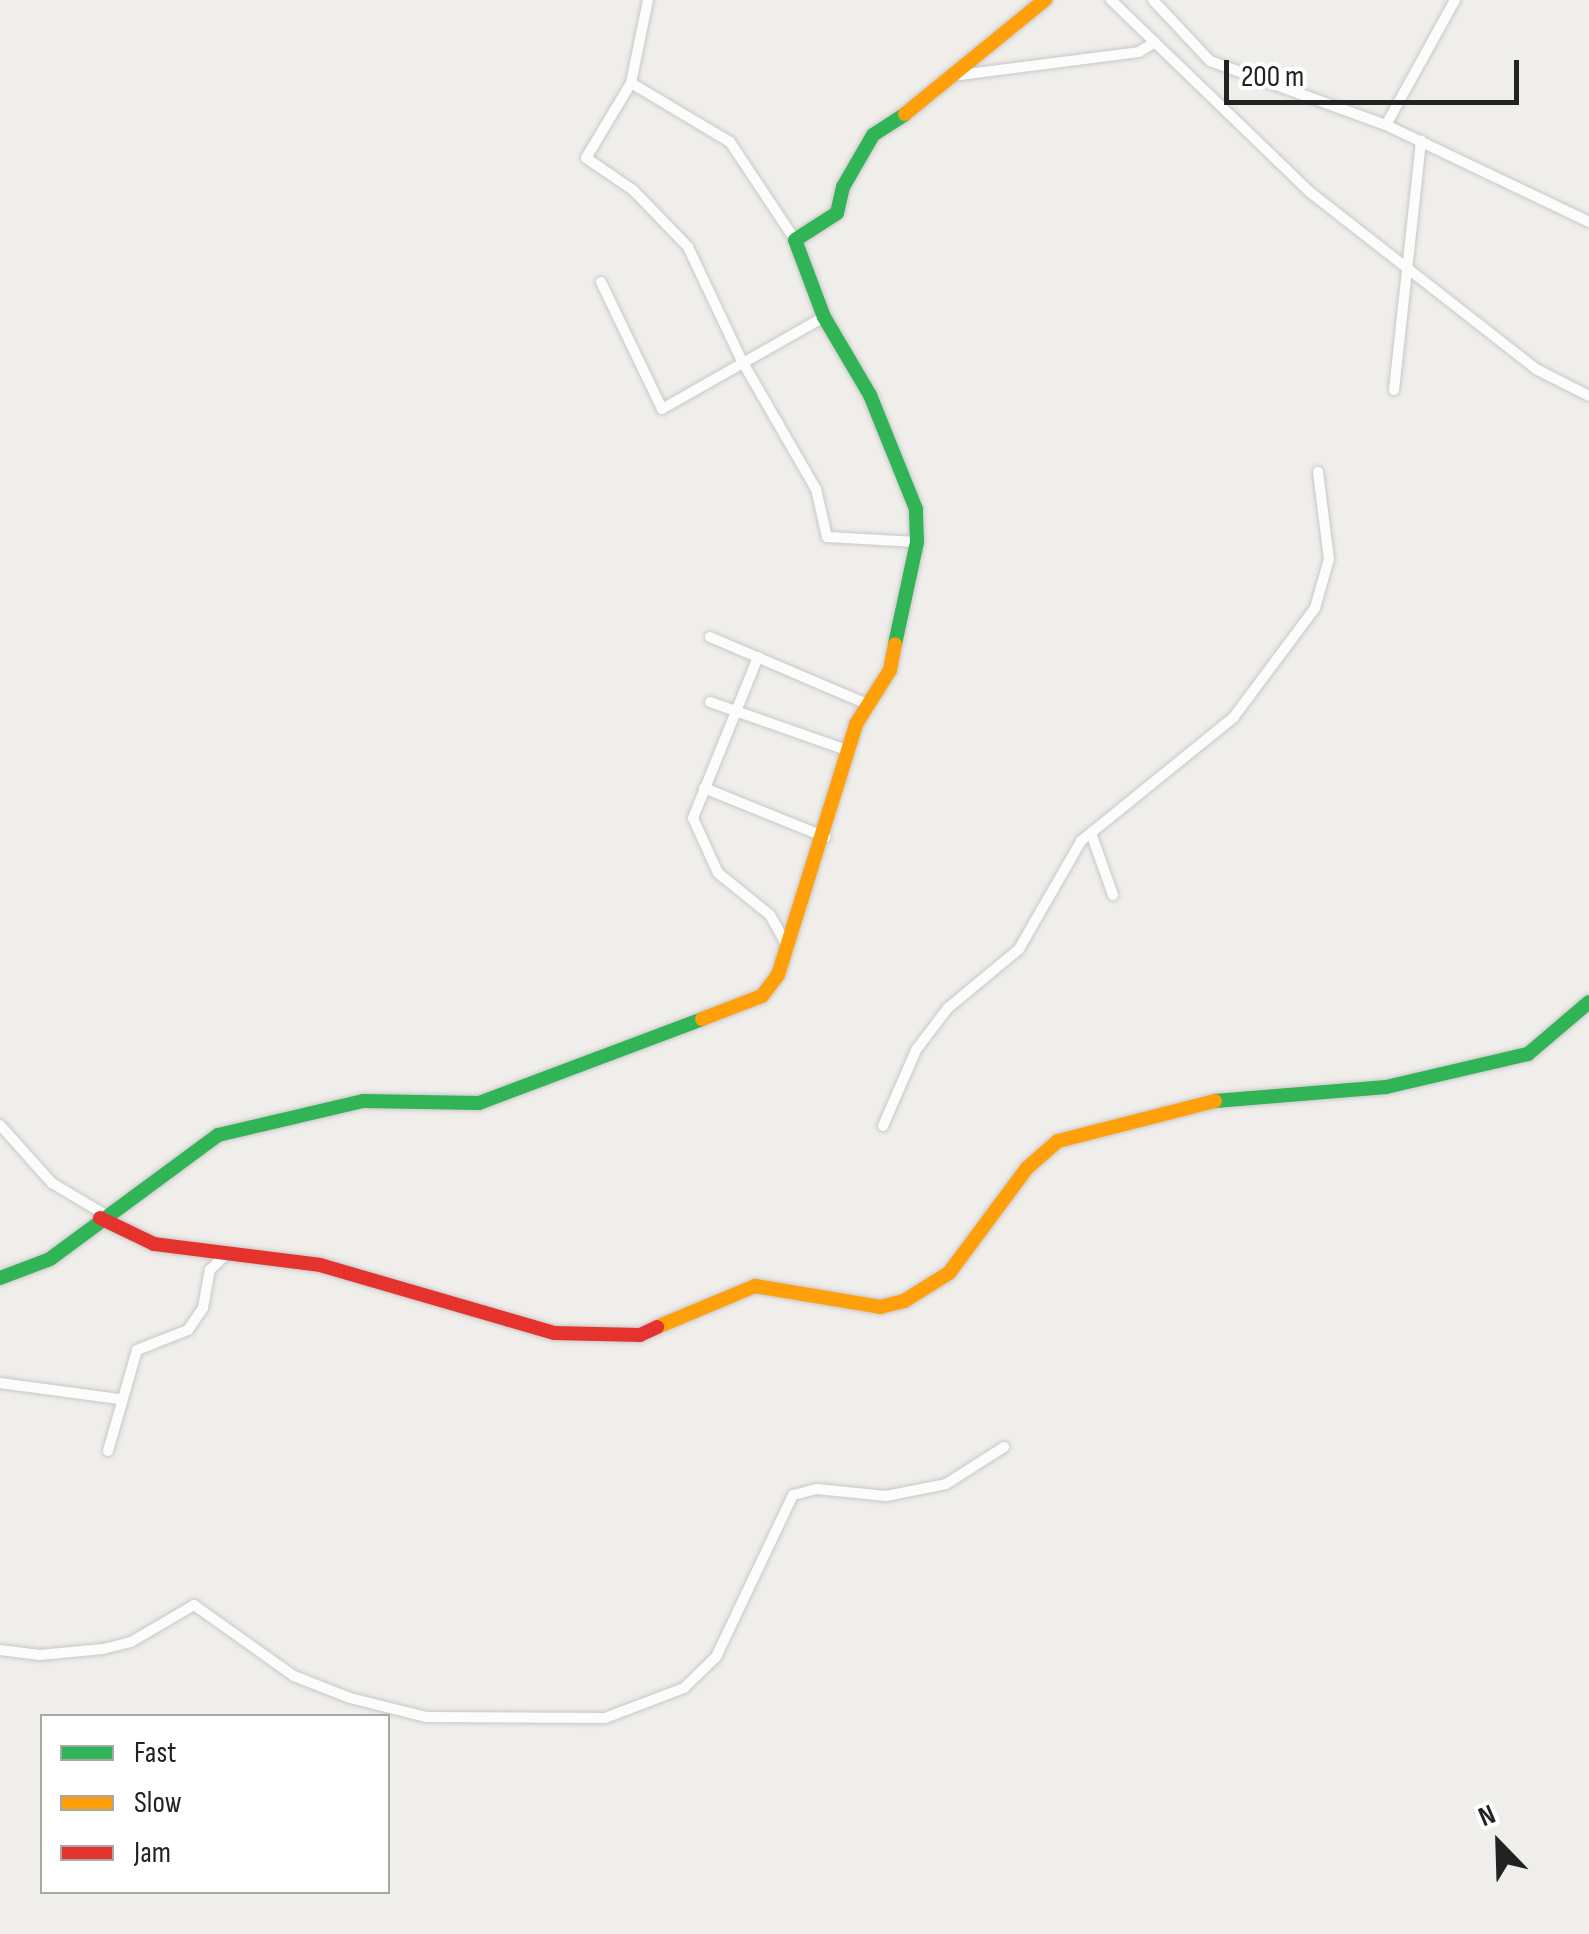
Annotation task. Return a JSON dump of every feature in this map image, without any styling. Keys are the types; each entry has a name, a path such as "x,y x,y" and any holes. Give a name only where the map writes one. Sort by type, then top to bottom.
{"street":[{"path":"648,0 632,83 586,158 633,190 688,246 742,361 816,489 827,537 917,542"},
{"path":"795,240 837,213 843,187 873,135 959,75 1045,0"},
{"path":"1111,0 1252,143 1536,369 1589,396"},
{"path":"1154,0 1210,60 1386,125 1589,222"},
{"path":"1386,125 1455,0"},
{"path":"959,75 1096,60 1139,52 1155,42"},
{"path":"0,1278 50,1258 218,1134 364,1101 479,1103 724,1015 762,996 788,948 849,751 867,704 890,670 917,542 916,509 870,394 824,317 795,240 730,142 632,83"},
{"path":"1394,390 1421,140"},
{"path":"601,282 662,409 824,317"},
{"path":"883,1126 916,1050 948,1008 1019,949 1065,863 1091,833 1233,718 1315,608 1330,559 1318,472"},
{"path":"710,638 867,704"},
{"path":"758,658 693,818 718,872 770,915 788,948"},
{"path":"710,702 849,751"},
{"path":"704,788 825,836"},
{"path":"1091,833 1113,895"},
{"path":"0,1125 52,1183 154,1244 224,1256 320,1265 554,1333 640,1335 733,1290 756,1286 880,1307 904,1301 949,1273 1026,1168 1058,1141 1222,1098 1386,1087 1528,1054 1589,1002"},
{"path":"108,1451 119,1399 138,1350 173,1341 196,1320 210,1270 224,1256"},
{"path":"0,1383 119,1399"},
{"path":"0,1650 40,1655 103,1649 131,1642 194,1605 294,1676 350,1698 426,1717 606,1718 684,1688 716,1657 793,1495 817,1489 886,1496 946,1484 1004,1447"}],"traffic: fast":[{"path":"895,644 917,542 916,509 870,395 824,317 795,240 837,213 843,187 873,135 905,114"},
{"path":"1215,1101 1386,1087 1528,1054 1589,1002"},
{"path":"0,1278 50,1259 218,1135 363,1101 479,1103 702,1019"}],"traffic: slow":[{"path":"905,114 1045,0"},
{"path":"702,1019 762,996 778,975 856,724 890,670 895,644"},
{"path":"657,1327 755,1286 880,1307 904,1301 949,1273 1027,1168 1058,1141 1215,1101"}],"traffic: jam":[{"path":"100,1218 154,1244 320,1265 554,1333 640,1335 657,1327"}]}
